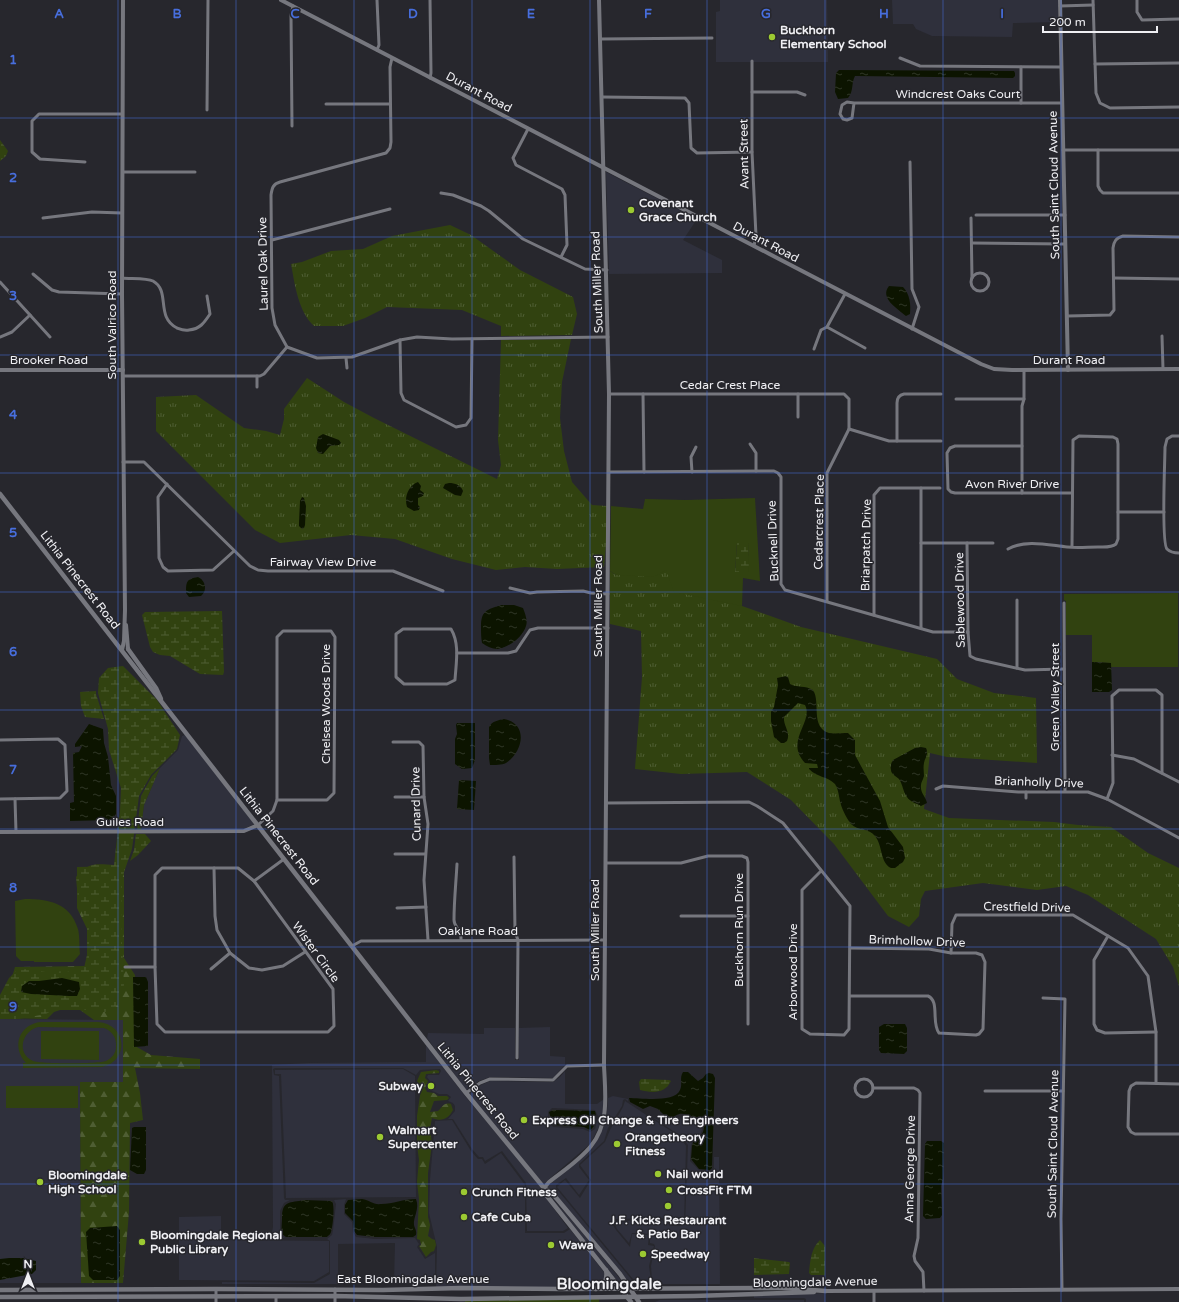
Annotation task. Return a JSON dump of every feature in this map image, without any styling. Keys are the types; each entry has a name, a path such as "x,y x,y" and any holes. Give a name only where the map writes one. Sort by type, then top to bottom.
{"main road":[{"name":"Lithia Pinecrest Road","path":"0,494 466,1093 544,1188 552,1193 620,1274 639,1302"},
{"path":"128,649 156,688 162,703"},
{"name":"Lithia Pinecrest Road","path":"544,1188 547,1196 631,1302"},
{"path":"596,1289 605,1282 607,1276 606,1269"},
{"name":"East Bloomingdale Avenue","path":"0,1290 216,1288 383,1290 461,1288 782,1288 826,1291"},
{"path":"461,1288 461,1300"},
{"path":"44,1289 44,1297"},
{"name":"Bloomingdale Avenue","path":"461,1300 601,1300 636,1296 826,1291"},
{"name":"East Bloomingdale Avenue","path":"0,1297 276,1299 335,1296 461,1300"},
{"path":"653,1302 661,1296"}],"street":[{"name":"South Valrico Road","path":"122,650 124,641 125,610 122,294 123,0"},
{"path":"207,110 208,0"},
{"name":"Durant Road","path":"281,0 973,361 989,367 1006,370 1179,369"},
{"path":"377,0 379,45 377,50"},
{"path":"430,0 430,78"},
{"name":"South Miller Road","path":"544,1188 586,1151 596,1138 602,1125 605,1112 604,1065 609,394 599,0"},
{"name":"South Saint Cloud Avenue","path":"1060,0 1068,370"},
{"path":"1093,0 1096,93 1100,103 1110,108 1179,107"},
{"path":"1137,0 1137,12 1142,20 1179,20"},
{"path":"1060,6 1093,5"},
{"path":"292,126 291,16 293,6"},
{"path":"600,39 712,38"},
{"name":"Laurel Oak Drive","path":"287,347 275,325 272,308 271,195 274,185 280,182 386,153 390,148 391,142 390,67 392,58"},
{"path":"900,58 920,66 1061,67"},
{"name":"Avant Street","path":"752,61 752,152 756,236 754,246"},
{"path":"1095,64 1179,63"},
{"path":"1021,67 1021,103"},
{"path":"752,92 797,92 805,95"},
{"path":"602,97 685,98 690,103 691,148 697,153 752,152"},
{"path":"847,102 854,103 852,118 847,120 843,119 840,114 842,105 847,102"},
{"name":"Windcrest Oaks Court","path":"854,103 1062,103"},
{"path":"326,104 390,104"},
{"path":"85,162 40,159 32,152 32,121 39,114 122,114"},
{"path":"528,129 513,158 516,165 562,189 565,195 567,245 561,257"},
{"path":"1063,150 1179,150"},
{"path":"1098,150 1098,186 1103,193 1179,193"},
{"path":"910,162 912,289 919,307 912,329"},
{"path":"123,172 195,172"},
{"path":"441,193 453,195 481,206 523,239 585,269 607,270"},
{"path":"272,240 390,209"},
{"path":"43,218 92,212 122,213"},
{"path":"976,215 1065,215"},
{"path":"971,218 972,285 975,290 981,291 988,286 988,278 984,274 978,274 972,278"},
{"path":"1068,316 1110,316 1114,310 1113,244 1117,238 1123,236 1179,237"},
{"path":"972,243 1065,244"},
{"path":"34,274 52,290 59,292 122,294"},
{"path":"122,278 152,281 158,286 163,296 165,315 171,325 184,331 195,329 204,324 210,314 207,296"},
{"path":"1114,278 1179,279"},
{"path":"0,282 50,337"},
{"path":"814,349 822,330 827,327 845,294"},
{"path":"0,337 12,332 30,315"},
{"path":"827,327 865,348"},
{"path":"1162,336 1163,369"},
{"path":"123,376 257,376 264,374 287,347 317,358 352,358 400,340 417,337 472,339 608,337"},
{"path":"400,340 401,393 404,400 456,427 466,424 471,418 472,339"},
{"path":"346,358 347,368"},
{"name":"Brooker Road","path":"0,370 123,370"},
{"path":"1022,493 1022,406 1024,399 1024,370"},
{"path":"257,376 257,387"},
{"name":"Cedar Crest Place","path":"609,394 844,394 849,399"},
{"path":"643,394 644,472"},
{"path":"798,394 798,417"},
{"path":"897,441 897,400 899,396 904,394 941,394"},
{"name":"Cedarcrest Place","path":"827,601 827,473 849,429 849,399"},
{"path":"956,400 1024,399"},
{"path":"849,429 889,441 941,441"},
{"path":"1008,549 1016,545 1052,544 1072,547 1110,547 1116,544 1118,539 1118,444 1117,439 1113,437 1079,436 1073,440 1072,547"},
{"path":"1179,436 1172,436 1167,439 1165,447 1164,512 1165,544 1173,553 1179,553"},
{"path":"750,444 756,453 756,471"},
{"name":"Avon River Drive","path":"1022,446 955,446 950,448 947,452 948,489 955,493 1072,493"},
{"path":"692,472 691,457 696,447"},
{"name":"Fairway View Drive","path":"123,462 144,462 234,551 250,566 258,570 393,571 443,591"},
{"name":"Bucknell Drive","path":"609,472 774,471 781,477 781,584 785,590 933,632 968,632"},
{"path":"167,484 158,497 159,558 163,567 168,571 213,570 234,551"},
{"name":"Briarpatch Drive","path":"874,615 874,495 880,488 940,488"},
{"path":"921,488 921,628"},
{"path":"1118,512 1164,512"},
{"path":"921,543 992,543"},
{"name":"Sablewood Drive","path":"967,543 968,632 970,656 976,659 1025,670 1064,669"},
{"path":"510,588 530,593 583,591 608,594"},
{"path":"1017,600 1017,668"},
{"name":"Green Valley Street","path":"1064,602 1065,791"},
{"path":"125,610 128,649"},
{"path":"457,653 508,653 516,651 530,630 538,628 608,628"},
{"path":"403,629 451,629 455,636 457,653 455,680 447,684 404,684 396,677 396,634 403,629"},
{"name":"Chelsea Woods Drive","path":"282,631 331,631 335,637 334,793 327,800 277,800 277,637 282,631"},
{"path":"1107,800 1113,783 1112,696 1119,690 1156,690 1162,695 1162,773"},
{"path":"0,740 58,739 65,745 67,791 60,798 0,799"},
{"name":"Cunard Drive","path":"393,742 419,742 424,746 424,797 428,824 424,880 428,940"},
{"path":"1112,755 1134,759 1179,782"},
{"name":"Brianholly Drive","path":"936,789 943,786 1026,792 1088,792 1107,800 1179,838"},
{"path":"1026,792 1026,798"},
{"path":"395,797 424,797"},
{"path":"15,799 16,832"},
{"path":"258,825 273,811 277,800"},
{"name":"Arborwood Drive","path":"606,803 749,802 758,806 783,823 850,906 851,948 849,1029 844,1035 810,1034 802,1029 802,890 821,871"},
{"name":"Guiles Road","path":"0,832 244,831 258,825"},
{"path":"395,854 425,854"},
{"name":"Buckhorn Run Drive","path":"606,863 681,863 708,856 742,856 747,858 748,1024"},
{"path":"514,857 514,932 518,940 517,1058"},
{"path":"254,881 284,859"},
{"path":"458,864 454,891 454,922 460,931 461,940"},
{"name":"Wister Circle","path":"162,868 214,868 238,868 254,881 305,952 334,989 334,1026 328,1032 165,1032 157,1024 155,966 156,875 162,868"},
{"path":"214,868 214,916 217,930 230,953 249,968 262,970 283,966 305,952"},
{"path":"397,908 426,907"},
{"name":"Crestfield Drive","path":"951,953 952,924 956,915 1073,914 1128,948 1148,976 1156,1032 1156,1083"},
{"path":"681,916 748,916"},
{"path":"1108,936 1094,960 1094,1024 1097,1030 1105,1033 1156,1032"},
{"name":"Oaklane Road","path":"352,946 361,941 605,940"},
{"name":"Brimhollow Drive","path":"850,996 928,996 934,1002 935,1028 939,1033 979,1034 982,1032 984,1026 984,958 982,955 976,953 951,953 929,949 851,948"},
{"path":"211,969 230,953"},
{"path":"125,967 155,966"},
{"name":"South Saint Cloud Avenue","path":"1044,998 1065,999 1061,1219 1062,1290"},
{"path":"466,1093 480,1083 490,1079 553,1080 567,1066 604,1065"},
{"path":"862,1079 869,1080 873,1088 870,1094 864,1096 858,1094 855,1089 857,1083 862,1079"},
{"path":"1179,1084 1136,1083 1131,1086 1129,1091 1128,1127 1131,1132 1135,1134 1179,1134"},
{"name":"Anna George Drive","path":"873,1088 914,1088 920,1093 918,1238 914,1256 915,1261 923,1272 924,1291"},
{"path":"985,1091 1063,1092"},
{"path":"216,1288 216,1299"},
{"name":"Bloomingdale Avenue","path":"826,1291 1179,1289"},
{"path":"335,1290 335,1302"},
{"path":"874,1291 874,1302"}],"shaded area":[{"name":"Buckhorn Elementary School","path":"720,0 827,0 828,62 716,62 716,12 720,11"},
{"path":"892,0 1058,0 1058,22 1013,23 1012,37 932,36 916,29 913,24 893,24"},
{"path":"606,172 697,219 683,240 722,260 722,273 609,274"},
{"path":"185,735 254,824 244,829 142,830 144,805 160,768 178,750 182,736"},
{"name":"Bloomingdale High School","path":"0,1019 123,1020 123,1082 80,1082 81,1283 0,1283"},
{"path":"550,1027 550,1056 565,1057 565,1065 553,1078 490,1077 479,1081 466,1090 427,1038 428,1033 484,1034 484,1028 515,1028 515,1060 519,1060 519,1028"},
{"path":"426,1045 465,1096 542,1188 546,1198 568,1228 563,1231 527,1231 526,1183 502,1151 485,1161 483,1157 479,1157 472,1149 453,1119 448,1119 455,1111 455,1106 453,1103 448,1101 451,1097 447,1094 439,1094 428,1090 427,1088 430,1081 427,1077 428,1075 439,1075 441,1071 440,1069 420,1070 416,1075 403,1068 275,1068 273,1069 274,1075 279,1076 284,1198 285,1200 290,1200 284,1203 280,1211 280,1234 285,1238 271,1238 273,1227 272,1065 308,1063 426,1062"},
{"path":"403,1069 415,1076 416,1197 286,1198 281,1074 275,1074 275,1070"},
{"path":"565,1071 565,1104 597,1104 604,1099 603,1111 600,1125 590,1144 544,1185 469,1094 481,1085 490,1081 553,1082","holes":["552,1108 595,1110 598,1116 595,1129 590,1132 583,1129 553,1127 547,1118 548,1112"]},
{"path":"613,1096 628,1099 628,1101 625,1099 623,1100 622,1106 608,1128 604,1141 579,1164 579,1167 589,1180 579,1195 566,1178 556,1185 556,1188 632,1280 651,1282 651,1266 655,1246 654,1244 650,1243 650,1234 632,1233 629,1243 617,1229 614,1222 661,1220 673,1226 685,1225 688,1145 681,1136 652,1117 669,1125 673,1119 678,1118 687,1119 690,1124 698,1123 702,1125 700,1135 693,1139 690,1161 699,1170 710,1172 714,1168 714,1157 719,1157 720,1284 629,1284 553,1191 547,1187 593,1147 604,1126 608,1098"},
{"path":"625,1101 680,1137 686,1146 684,1224 674,1224 662,1218 616,1219 611,1222 630,1247 632,1234 649,1235 648,1245 654,1246 649,1266 651,1280 633,1279 557,1187 565,1180 580,1198 591,1180 580,1165 605,1142"},
{"path":"452,1120 471,1151 478,1159 482,1159 485,1164 501,1153 525,1185 525,1233 564,1233 570,1229 604,1272 605,1278 598,1287 436,1287 437,1247 429,1213 435,1121"},
{"path":"548,1193 588,1239 624,1284 620,1284 574,1228"},
{"path":"346,1199 344,1214 352,1222 353,1232 356,1237 375,1239 415,1238 419,1244 417,1247 425,1259 435,1253 435,1282 394,1284 395,1243 338,1244 338,1284 222,1284 222,1282 314,1283 330,1274 330,1241 327,1239 332,1235 333,1230 336,1204 334,1200"},
{"path":"221,1216 221,1240 329,1241 329,1272 314,1281 179,1280 179,1217"},
{"path":"825,1293 825,1302 806,1302 806,1299 804,1298 754,1298 754,1296"},
{"path":"660,1300 804,1300 804,1302 655,1302"}],"green space":[{"path":"0,140 8,151 6,156 0,161"},
{"path":"450,225 471,235 520,270 573,297 577,314 572,335 501,336 501,326 462,310 387,307 365,318 343,326 314,326 304,313 298,297 291,264 302,262 331,251 363,249 392,236"},
{"path":"571,339 562,382 560,418 564,451 572,482 592,505 607,506 604,567 557,569 525,567 496,570 452,559 395,539 351,535 280,543 255,530 156,431 156,397 196,395 244,428 266,431 280,435 284,419 284,409 307,378 344,402 374,418 497,479 501,465 498,440 501,340"},
{"path":"755,498 760,581 743,578 742,606 674,592 666,570 654,577 616,575 610,571 611,506 643,509 645,499 686,500","holes":["737,543 748,543 749,572 735,572"]},
{"path":"737,543 748,543 750,572 735,572"},
{"path":"666,570 742,606 801,627 937,659 957,679 994,693 1036,698 1037,763 947,757 930,753 924,809 949,818 1054,822 1111,827 1148,853 1179,868 1179,986 1173,967 1156,939 1088,895 1066,886 1037,890 983,883 925,891 921,899 919,916 909,927 888,916 834,844 791,800 747,772 681,774 635,769 642,677 641,631 610,624 610,571 616,575"},
{"path":"1178,593 1178,667 1111,667 1111,663 1092,662 1092,635 1066,635 1066,601 1064,600 1064,594"},
{"path":"222,611 223,675 200,674 170,656 160,655 153,652 150,647 142,615 145,612"},
{"path":"123,666 157,700 180,735 177,749 151,775 139,796 132,849 122,878 121,923 124,985 119,1002 112,1012 97,1012 71,1007 58,1007 46,1014 19,1019 0,1019 0,995 9,978 16,971 26,969 52,973 67,972 84,968 87,955 87,927 78,901 76,877 80,872 89,866 102,864 114,865 120,811 121,788 109,750 108,729 98,693 99,678 108,668","holes":["62,978 77,996 31,994 29,981"]},
{"path":"96,691 104,719 85,717 81,706 80,692"},
{"path":"160,768 144,805 142,830 137,830 141,796 152,776"},
{"path":"136,834 145,834 151,841 130,861 134,850"},
{"path":"124,866 124,958 135,975 135,1046 151,1055 200,1059 200,1069 135,1068 143,1120 130,1123 129,1212 123,1283 81,1283 80,1082 123,1082 123,1020 94,1020 80,1010 60,1010 54,1012 47,1019 0,1018 15,967 86,966 89,933 77,908 77,867"},
{"path":"25,899 42,900 58,904 70,913 78,929 80,954 73,962 21,961 16,956 15,901"},
{"path":"41,1022 98,1022 108,1024 115,1029 119,1036 121,1051 117,1058 111,1063 102,1067 23,1068 23,1063 26,1063 21,1057 18,1044 23,1032 27,1027","holes":["38,1027 104,1028 113,1035 116,1041 116,1049 112,1057 106,1061 82,1063 38,1062 33,1061 24,1053 23,1042 25,1037 32,1029"]},
{"path":"41,1031 99,1031 99,1060 41,1059"},
{"path":"439,1071 439,1073 426,1074 425,1078 428,1081 425,1088 427,1092 434,1093 438,1096 447,1096 449,1098 447,1100 434,1101 430,1112 438,1111 443,1105 446,1104 451,1104 453,1110 447,1118 442,1120 432,1118 430,1128 432,1144 428,1173 428,1217 430,1225 428,1236 435,1240 436,1245 434,1251 426,1257 419,1246 421,1245 420,1240 417,1239 419,1199 417,1182 419,1160 417,1145 417,1116 421,1089 417,1081 421,1072"},
{"path":"641,1079 671,1081 665,1088 658,1092 649,1092 640,1090 639,1082"},
{"path":"6,1086 78,1086 78,1108 6,1108"},
{"path":"820,1240 825,1246 825,1275 811,1275 809,1273 812,1255 817,1243"},
{"path":"754,1258 789,1262 789,1274 754,1275"},
{"path":"465,1298 599,1299 599,1302 465,1302"}],"water":[{"path":"839,70 1014,71 1015,76 1013,78 855,76 851,93 848,98 838,99 835,92 836,73"},
{"path":"889,286 903,287 910,300 910,314 906,316 894,307 888,299 886,295"},
{"path":"323,434 339,440 341,443 339,445 330,446 323,454 318,453 316,448 318,437"},
{"path":"418,482 421,486 420,490 424,493 423,496 418,498 418,505 420,507 419,510 414,511 407,507 406,499 409,489"},
{"path":"445,484 456,484 461,487 463,491 461,496 455,495 443,488"},
{"path":"302,497 304,498 306,506 305,525 302,529 299,526 299,523 300,501"},
{"path":"198,577 205,585 203,594 201,596 189,597 186,593 186,586 189,580"},
{"path":"501,605 514,605 523,608 527,624 522,634 518,638 506,647 495,649 482,643 481,622 485,612"},
{"path":"1092,662 1111,663 1112,690 1109,692 1092,692"},
{"path":"788,677 790,684 813,690 818,720 823,730 829,733 848,733 855,740 855,755 880,801 888,827 903,847 905,858 903,862 895,868 887,866 878,840 873,833 857,828 845,815 835,784 832,781 812,772 809,768 818,768 817,764 805,763 799,755 797,747 798,739 806,718 807,711 805,705 798,703 784,717 788,732 787,741 781,743 774,737 771,712 774,707 778,685 777,678"},
{"path":"504,719 517,726 521,739 519,746 512,758 506,763 500,765 490,765 489,727 494,722"},
{"path":"457,723 475,723 475,760 472,768 462,769 455,764 455,739 457,734"},
{"path":"89,724 103,729 111,785 116,796 116,814 111,820 70,821 70,803 74,802 73,753 79,752 82,746 75,747 75,744"},
{"path":"915,748 926,748 927,752 921,788 927,803 921,806 908,799 899,779 891,771 891,763 893,760"},
{"path":"459,780 476,781 474,810 457,809"},
{"path":"133,977 146,977 148,982 148,1046 134,1047"},
{"path":"62,978 79,982 80,989 77,996 31,994 21,992 22,986 29,981"},
{"path":"884,1024 905,1024 907,1028 907,1051 904,1054 881,1053 879,1050 879,1027"},
{"path":"683,1072 688,1072 698,1081 709,1073 713,1074 715,1078 712,1168 710,1170 699,1169 691,1159 694,1139 702,1134 704,1124 698,1121 689,1121 687,1115 682,1114 676,1115 669,1120 658,1109 650,1106 643,1109 630,1102 629,1098 657,1099 672,1097 677,1094 681,1088 681,1076"},
{"path":"553,1110 595,1111 595,1124 590,1130 584,1127 553,1125 549,1112"},
{"path":"146,1127 146,1170 144,1174 137,1174 130,1170 132,1128"},
{"path":"927,1141 941,1141 944,1143 943,1179 941,1186 942,1215 940,1218 926,1219 923,1216 925,1144"},
{"path":"362,1199 378,1204 416,1199 417,1210 414,1225 416,1235 413,1237 375,1237 357,1235 354,1231 353,1221 345,1213 345,1205 348,1200"},
{"path":"304,1200 332,1201 334,1211 331,1233 327,1237 286,1237 282,1234 283,1208 288,1203"},
{"path":"117,1226 120,1230 120,1276 117,1280 93,1280 89,1276 86,1232 90,1228"},
{"path":"23,1258 36,1261 36,1270 32,1274 0,1280 0,1259"}],"place":[{"name":"Buckhorn Elementary School","path":"772,37"},
{"name":"Covenant Grace Church","path":"631,210"},
{"name":"Subway","path":"431,1086"},
{"name":"Express Oil Change & Tire Engineers","path":"524,1120"},
{"name":"Walmart Supercenter","path":"380,1137"},
{"name":"Orangetheory Fitness","path":"617,1144"},
{"name":"Nail world","path":"658,1174"},
{"name":"Bloomingdale High School","path":"40,1182"},
{"name":"CrossFit FTM","path":"669,1190"},
{"name":"Crunch Fitness","path":"464,1192"},
{"name":"J.F. Kicks Restaurant & Patio Bar","path":"668,1206"},
{"name":"Cafe Cuba","path":"464,1217"},
{"name":"Bloomingdale Regional Public Library","path":"142,1242"},
{"name":"Wawa","path":"551,1245"},
{"name":"Speedway","path":"643,1254"}],"district":[{"name":"Bloomingdale","path":"609,1283"}]}
